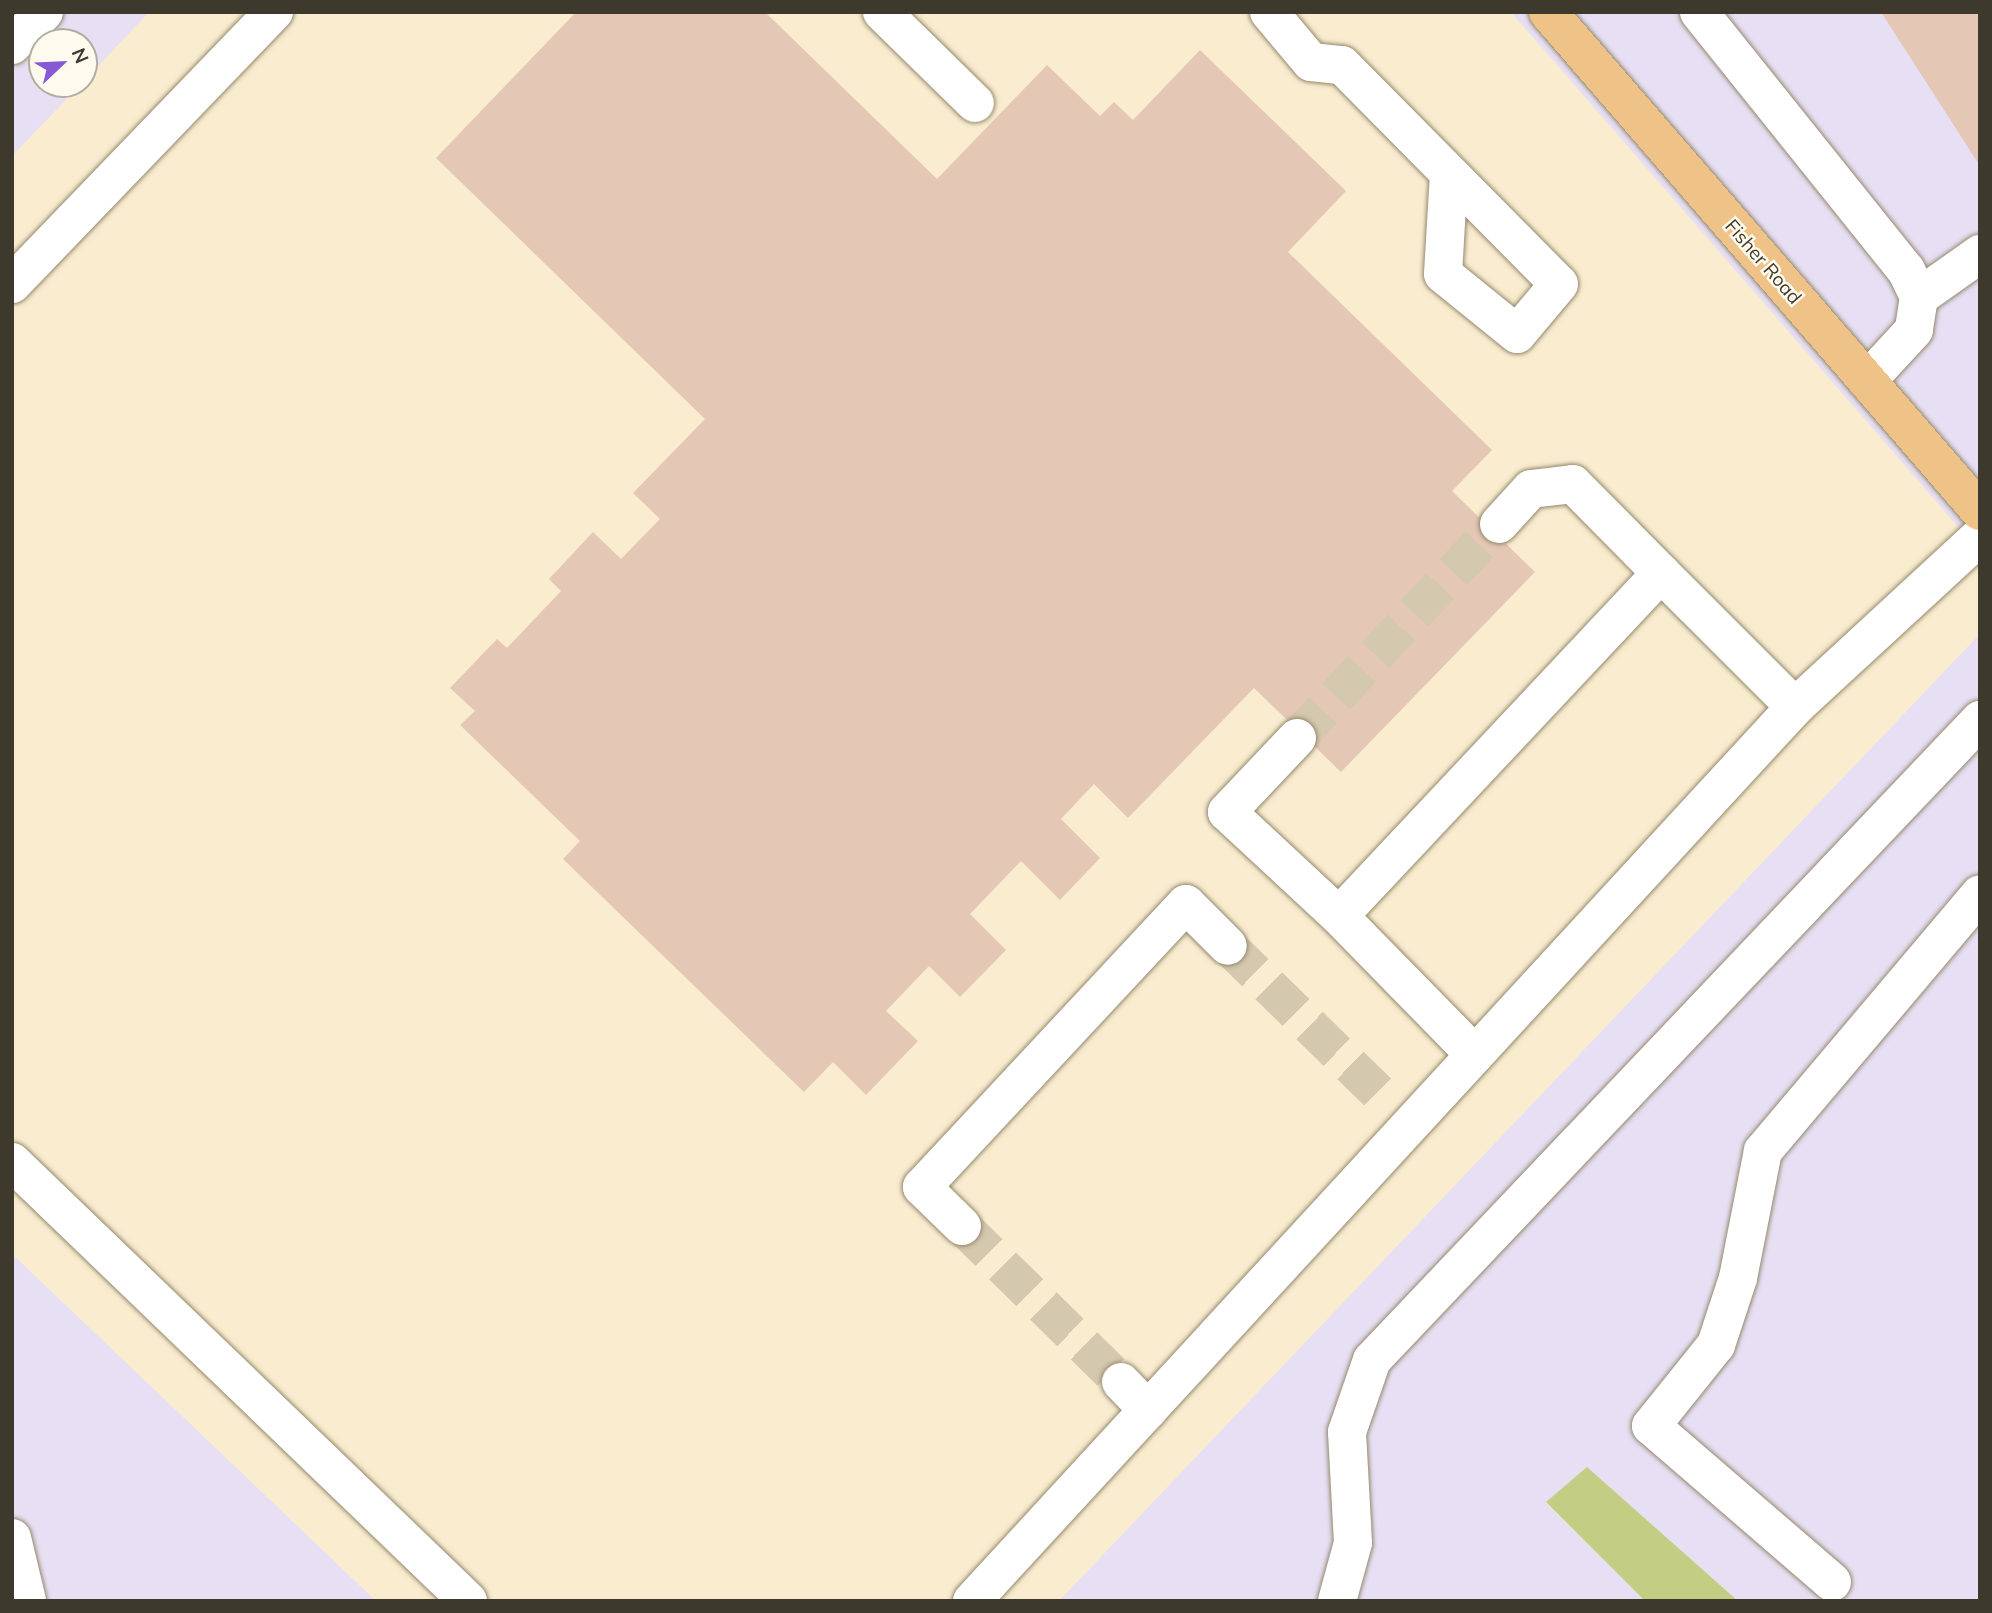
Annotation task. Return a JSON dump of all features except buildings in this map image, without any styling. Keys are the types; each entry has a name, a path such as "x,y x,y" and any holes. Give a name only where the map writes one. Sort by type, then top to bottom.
{"main road":[{"name":"Fisher Road","path":"1548,12 1980,511"}],"lane":[{"path":"12,45 44,12"},
{"path":"12,284 274,12"},
{"path":"882,12 975,103"},
{"path":"1269,12 1311,62 1342,65 1450,174"},
{"path":"1699,12 1906,270 1919,297 1914,330 1867,381"},
{"path":"1919,297 1980,254"},
{"path":"1499,524 1531,489 1573,484 1795,707"},
{"path":"972,1601 1148,1410 1400,1113 1475,1055 1795,707 1980,536"},
{"path":"1339,916 1661,573"},
{"path":"1337,1601 1353,1543 1347,1432 1372,1360 1980,720"},
{"path":"1297,738 1227,812 1339,916 1475,1055"},
{"path":"1832,1582 1651,1426 1716,1345 1738,1278 1763,1150 1980,894"},
{"path":"962,1226 922,1187 1186,904 1228,946"},
{"path":"12,1162 468,1601"},
{"path":"1121,1382 1148,1410"},
{"path":"12,1538 27,1601"}],"shaded area":[{"path":"12,12 149,12 98,66 98,28 28,28 28,98 68,98 12,156"},
{"path":"1511,12 1980,12 1980,552"},
{"path":"1980,634 1980,1601 1738,1601 1587,1467 1546,1503 1645,1601 1059,1601"},
{"path":"12,1254 376,1601 12,1601"}],"green space":[{"path":"1587,1467 1738,1601 1645,1601 1546,1502"}],"tunnel":[{"path":"1297,738 1499,524"},
{"path":"1228,946 1389,1103"},
{"path":"962,1226 1121,1382"}]}
